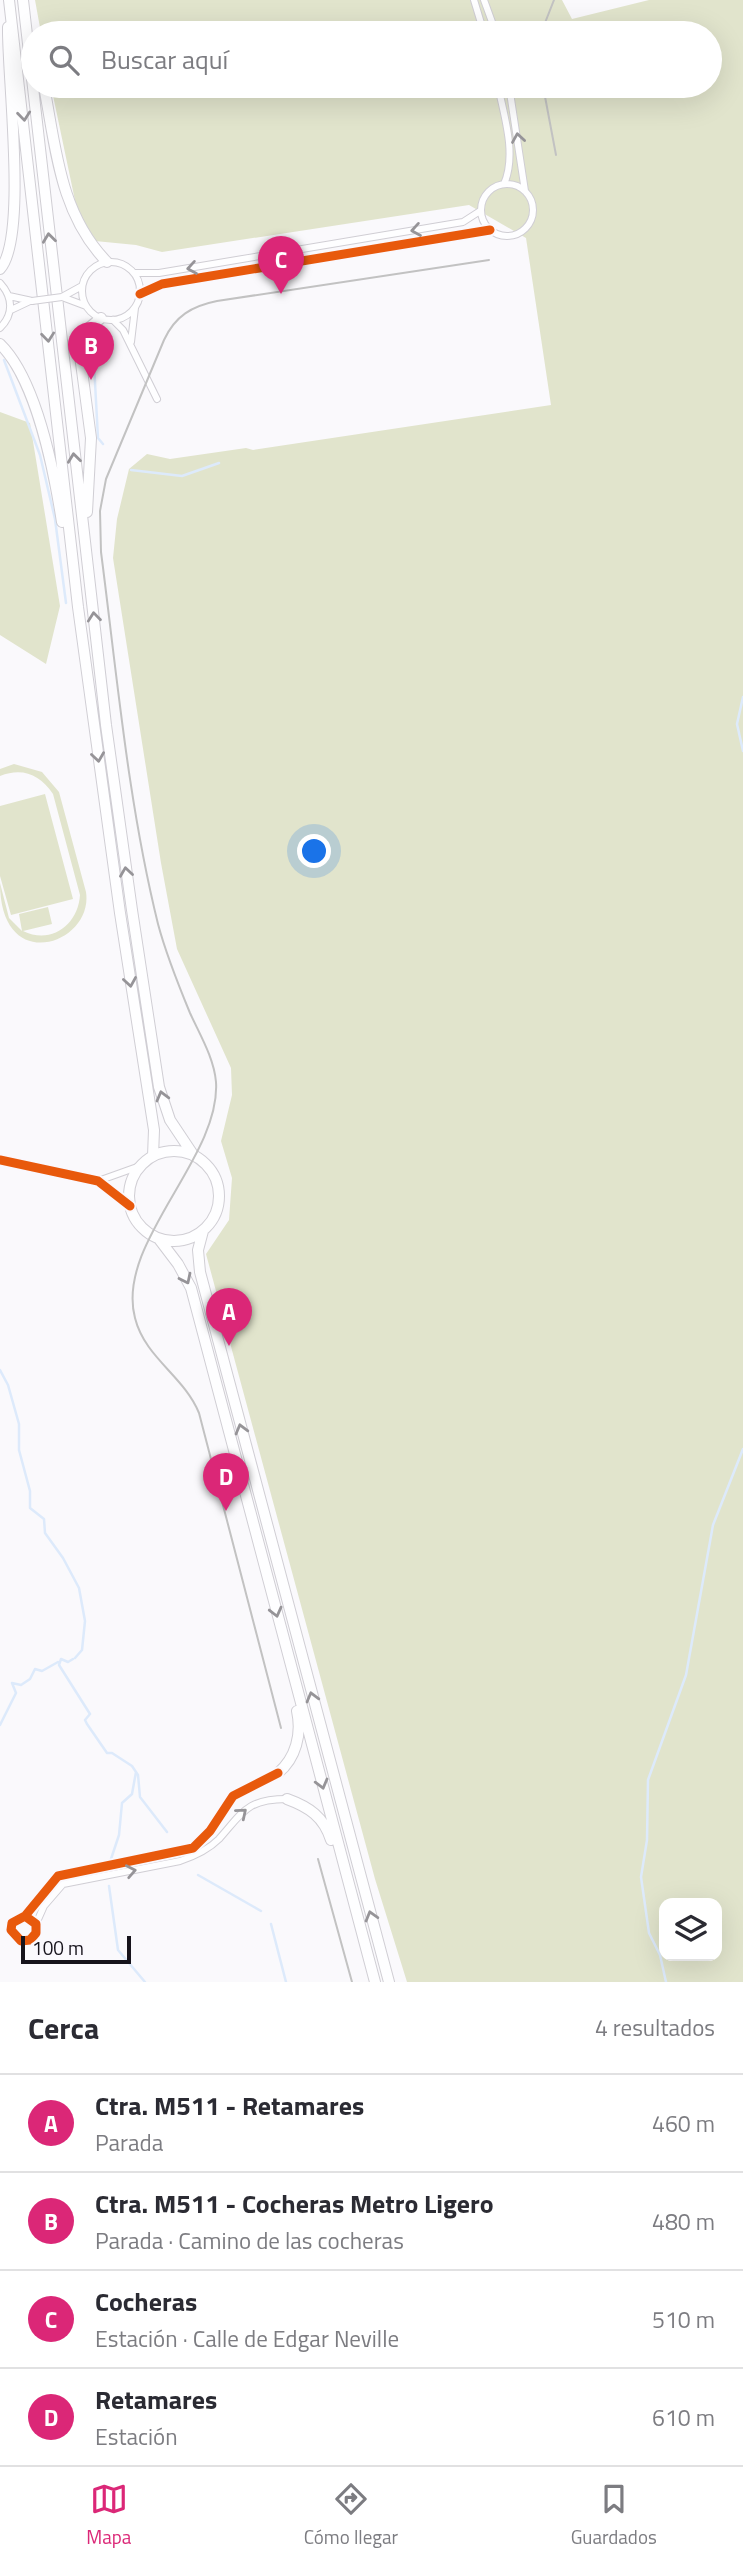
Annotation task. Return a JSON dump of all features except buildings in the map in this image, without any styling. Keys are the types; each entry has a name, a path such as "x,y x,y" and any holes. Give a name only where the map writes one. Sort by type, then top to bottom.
{"highway":[{"path":"0,268 10,252 14,212 9,0"},
{"path":"9,0 78,607 122,926 154,1130 153,1156"},
{"path":"23,0 25,21"},
{"path":"28,0 32,21"},
{"path":"34,98 106,725 159,1087 170,1120 194,1156 211,1170 219,1191 216,1213 203,1231 198,1250 200,1272 390,1982"},
{"path":"46,98 65,196 79,228 107,262"},
{"path":"86,550 91,438 79,342 84,331 107,319"},
{"path":"0,344 16,362 38,423 60,509 78,607"},
{"path":"194,1156 173,1151 153,1156 140,1167 130,1185 130,1206 140,1226 159,1239 178,1264 191,1288 296,1695 375,1982"},
{"path":"159,1239 182,1241 203,1231"},
{"path":"278,1773 296,1748 299,1733 296,1695"},
{"path":"287,1799 310,1809 321,1819 328,1831 342,1878 348,1886"}],"street":[{"path":"474,0 480,21"},
{"path":"484,0 492,21"},
{"path":"500,98 510,155 510,170 504,184"},
{"path":"140,294 162,284 490,230 512,236 526,228 533,214 530,198 525,191 511,98"},
{"path":"490,230 481,211 481,203 490,190 504,184 525,191"},
{"path":"10,310 32,301 62,297 82,286 91,270 107,262 122,264 134,273 159,273 463,222 481,211"},
{"path":"131,344 135,308 140,294 134,273"},
{"path":"0,283 9,296 10,310 0,328"},
{"path":"82,286 86,306"},
{"path":"9,296 32,301"},
{"path":"62,297 86,306 123,330 157,399"},
{"path":"107,319 126,316 135,308"},
{"path":"0,1160 98,1181 130,1206"},
{"path":"98,1181 140,1167"},
{"path":"278,1773 233,1796 210,1831 193,1848 58,1876 25,1916 12,1923 14,1937 21,1941 30,1940 36,1933 36,1924 44,1906 63,1884 197,1855 219,1838 244,1809 259,1801 287,1799"},
{"path":"58,1876 63,1884"},
{"path":"25,1916 36,1924"}],"green space":[{"path":"35,0 562,0 572,19 649,0 743,0 743,1982 407,1982 375,1879 206,1254 229,1220 232,1178 221,1141 232,1095 231,1068 177,949 113,558 117,519 129,469 147,454 170,459 246,448 253,450 551,405 526,238 469,205 162,252 136,245 95,241 77,210 54,98 722,98 722,21 39,21"},
{"path":"0,412 30,423 60,606 46,664 0,635"},
{"path":"14,764 42,772 59,792 86,892 85,910 76,926 62,937 46,942 29,941 15,931 4,913 0,883 9,918 22,931 19,914 48,907 52,924 23,931 33,935 43,936 61,930 74,915 80,895 53,794 30,774 16,772 0,776 0,769"},
{"path":"45,794 73,899 11,915 0,876 0,806"}],"waterway":[{"path":"103,444 98,438 94,364 102,350 112,347"},
{"path":"4,360 40,455 55,519 66,603"},
{"path":"131,470 182,476 219,463"},
{"path":"743,697 737,724 743,751"},
{"path":"0,1370 8,1385 19,1424 19,1450 30,1491 30,1508 44,1519 45,1533 63,1558 79,1588 85,1621 82,1650 75,1658"},
{"path":"666,1982 660,1955 649,1933 641,1877 647,1840 648,1780 686,1675 713,1525 743,1449"},
{"path":"73,1659 68,1662 61,1659 59,1665 90,1714 85,1720 87,1724 107,1753 112,1753 132,1766 138,1775 140,1797 167,1832"},
{"path":"0,1725 16,1693 12,1683 21,1685 30,1679 35,1669 42,1671 58,1662"},
{"path":"111,1859 119,1835 122,1803 132,1794 136,1772"},
{"path":"198,1875 261,1911"},
{"path":"109,1886 118,1950 145,1982"},
{"path":"271,1924 286,1982"}],"tram line":[{"path":"546,21 554,0"},
{"path":"545,98 556,155"},
{"path":"281,1728 199,1413 184,1388 147,1345 135,1318 133,1289 140,1260 153,1230 203,1140 213,1111 216,1082 210,1055 190,1013 165,946 148,878 131,786 118,692 101,552 100,511 106,479 164,340 173,324 185,313 217,301 489,260"},
{"path":"318,1859 352,1982"}],"cycle path":[{"path":"140,294 162,284 490,230"},
{"path":"0,1160 98,1181 130,1206"},
{"path":"25,1916 36,1924 36,1933 30,1940 21,1941 11,1930 12,1923 25,1916 58,1876 193,1848 210,1831 233,1796 278,1773"}],"place":[{"name":"Cocheras","path":"281,294"},
{"name":"Ctra. M511 - Cocheras Metro Ligero","path":"91,380"},
{"name":"Ctra. M511 - Retamares","path":"229,1346"},
{"name":"Retamares","path":"226,1511"}]}
